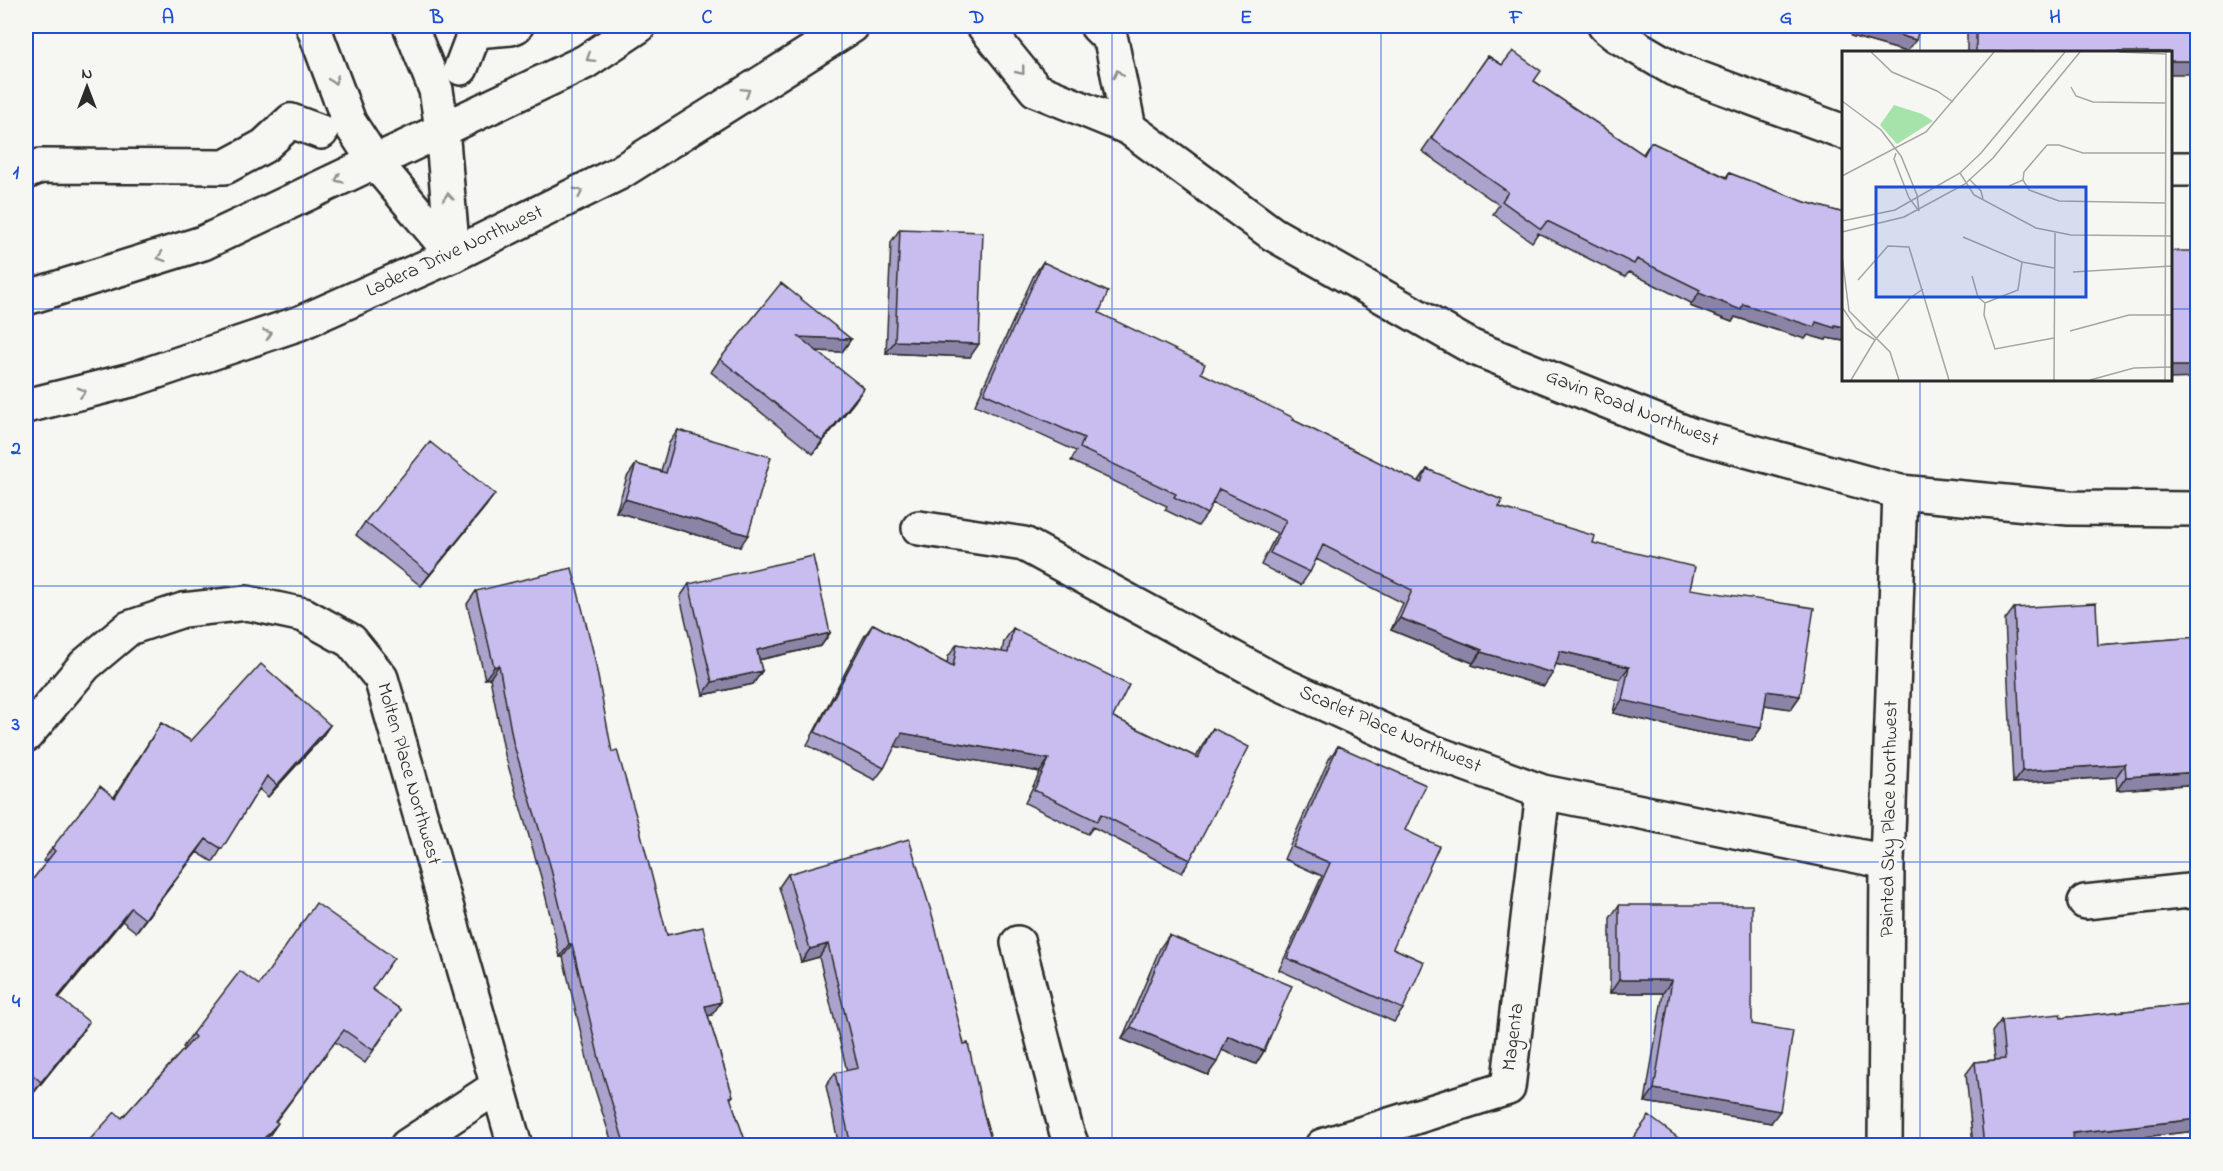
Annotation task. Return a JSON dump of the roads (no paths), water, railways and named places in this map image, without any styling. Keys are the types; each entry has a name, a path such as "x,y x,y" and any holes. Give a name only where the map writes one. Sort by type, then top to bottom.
{"street":[{"path":"313,26 349,122 375,162 453,255"},
{"path":"410,26 436,90 442,129 453,255"},
{"path":"461,68 475,31 516,26"},
{"path":"26,298 202,243 585,62 639,26"},
{"name":"Ladera Drive Northwest","path":"26,406 131,380 300,323 453,255 619,173 852,26"},
{"name":"Gavin Road Northwest","path":"984,26 1036,90 1129,128 1274,234 1472,347 1690,435 1900,492 2069,508 2198,509"},
{"path":"1097,26 1111,40 1129,128"},
{"path":"1605,26 1616,35 1674,69 1842,131"},
{"path":"26,172 40,166 225,167 264,146 291,122 321,132"},
{"path":"2172,169 2198,170"},
{"name":"Painted Sky Place Northwest","path":"1885,1146 1887,862 1900,492"},
{"name":"Scarlet Place Northwest","path":"920,528 1024,544 1277,682 1419,747 1543,792 1887,862"},
{"name":"Molten Place Northwest","path":"26,735 85,665 129,628 183,610 247,603 304,615 351,641 381,678 514,1146"},
{"name":"Magenta","path":"1322,1146 1508,1088 1543,792"},
{"path":"2085,902 2198,890"},
{"path":"1018,943 1065,1130 1072,1146"},
{"path":"408,1146 498,1086"}]}
